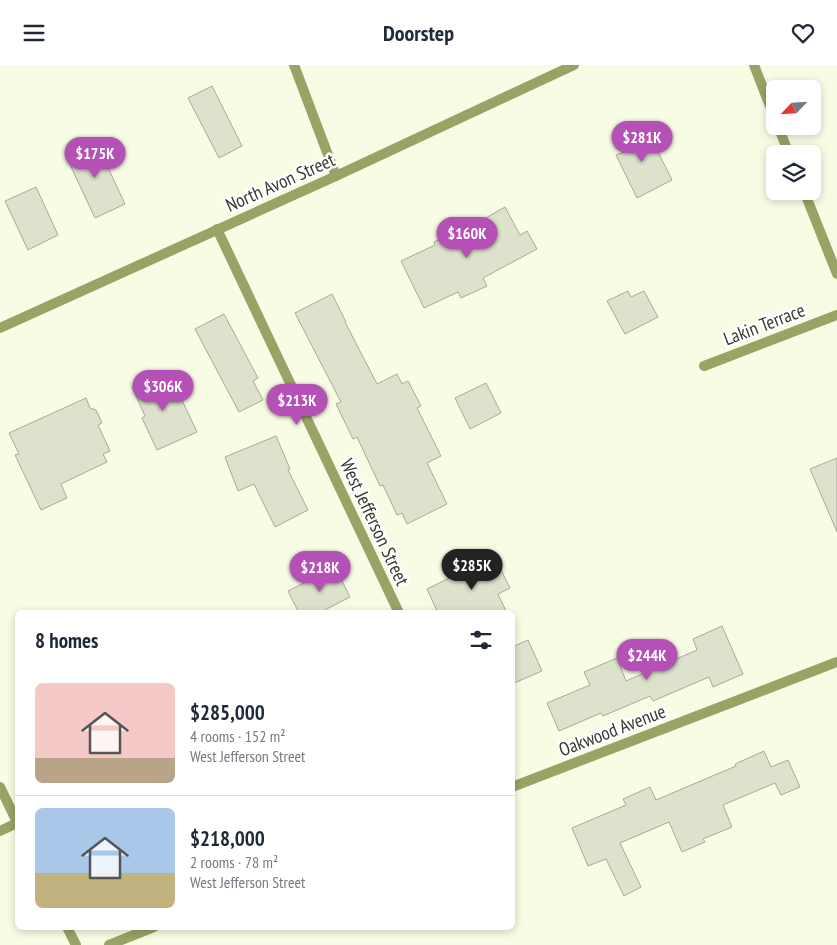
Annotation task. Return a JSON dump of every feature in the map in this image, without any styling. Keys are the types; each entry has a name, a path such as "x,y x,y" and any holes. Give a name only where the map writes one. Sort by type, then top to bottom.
{"street":[{"path":"294,65 336,176"},
{"name":"North Avon Street","path":"0,328 336,176 574,65"},
{"path":"754,65 766,96"},
{"path":"808,200 837,274"},
{"name":"West Jefferson Street","path":"218,229 398,610"},
{"name":"Lakin Terrace","path":"704,366 837,315"},
{"name":"Oakwood Avenue","path":"515,786 837,663"},
{"path":"0,787 15,820"},
{"path":"0,831 15,825"},
{"path":"68,930 76,945"},
{"path":"109,945 146,930"}],"building":[{"path":"212,86 242,146 219,158 188,98"},
{"path":"635,127 642,142 651,138 672,180 637,198 616,155 624,152 616,136"},
{"path":"95,140 125,204 95,218 65,154"},
{"path":"36,187 58,235 28,250 5,201"},
{"path":"505,207 520,235 527,231 537,249 483,278 487,286 461,298 458,292 424,308 401,261 435,245 434,242 460,230 461,232"},
{"path":"628,291 631,297 644,291 658,317 625,334 607,301"},
{"path":"332,294 377,384 397,374 402,384 408,381 421,406 417,408 441,456 427,463 447,504 407,524 402,513 397,515 383,485 380,486 357,437 353,439 336,404 341,402 295,313"},
{"path":"224,314 258,378 253,381 263,400 239,412 195,329"},
{"path":"165,372 178,400 181,398 197,432 157,450 142,418 145,416 132,387"},
{"path":"486,383 501,413 470,429 455,398"},
{"path":"86,398 90,408 96,410 102,423 98,425 110,451 103,454 107,462 61,484 67,498 41,510 15,455 19,454 9,433"},
{"path":"276,436 290,469 288,470 308,510 275,527 254,484 238,491 225,457"},
{"path":"837,458 837,532 810,469"},
{"path":"494,556 510,588 498,594 506,610 437,610 427,589"},
{"path":"335,567 350,597 325,610 298,610 288,591"},
{"path":"722,626 743,674 713,687 709,677 653,701 650,696 603,716 601,713 559,731 547,703 590,685 584,672 617,658 626,681 697,650 693,639"},
{"path":"528,640 542,671 515,683 515,646"},
{"path":"764,751 771,767 788,760 800,787 781,795 775,783 723,805 732,827 703,839 705,842 682,852 669,822 620,843 641,887 624,896 606,859 588,866 572,828 626,805 623,799 650,787 656,800 736,766 735,764"}]}
